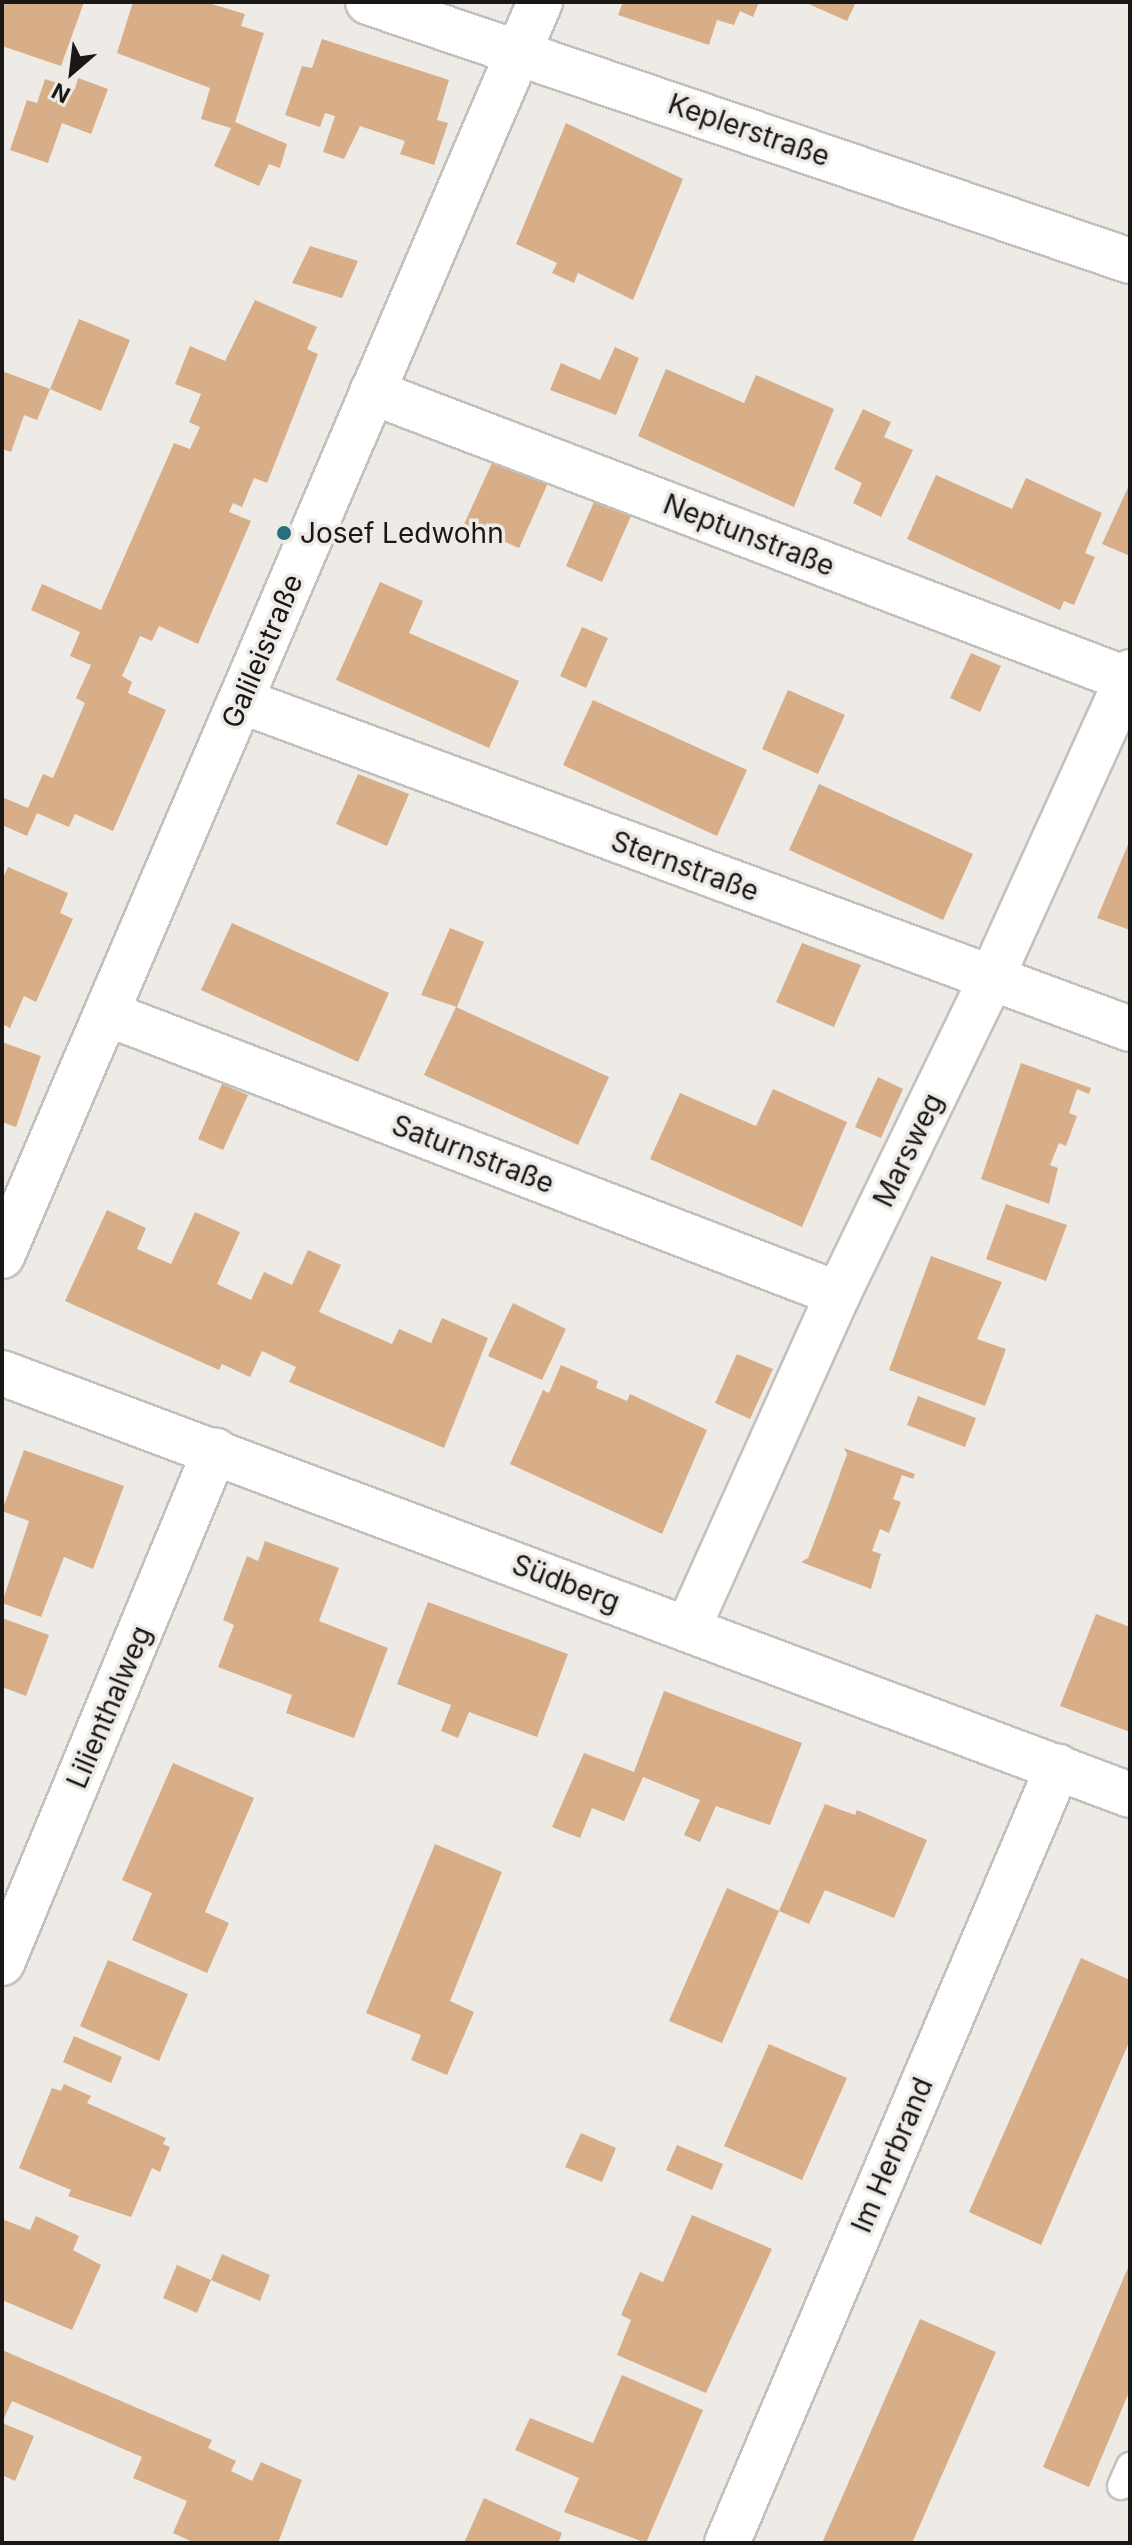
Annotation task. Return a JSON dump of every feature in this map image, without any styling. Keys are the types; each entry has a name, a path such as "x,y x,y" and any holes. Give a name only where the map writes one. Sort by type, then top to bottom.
{"street":[{"name":"Keplerstraße","path":"368,2 1130,261"},
{"name":"Galileistraße","path":"2,1256 540,2"},
{"name":"Neptunstraße","path":"372,392 1128,675"},
{"name":"Marsweg","path":"688,1628 838,1294 991,979 1128,675"},
{"name":"Sternstraße","path":"241,701 1130,1029"},
{"name":"Saturnstraße","path":"108,1014 838,1294"},
{"name":"Südberg","path":"2,1373 1130,1795"},
{"name":"Lilienthalweg","path":"2,1963 215,1451"},
{"name":"Im Herbrand","path":"727,2543 1058,1767"}],"building":[{"path":"2,2 84,2 61,66 2,46"},
{"path":"133,2 205,2 245,14 241,26 264,33 235,122 287,144 280,168 269,164 259,186 214,166 231,128 201,119 210,88 117,53"},
{"path":"623,2 759,2 753,17 740,11 734,25 717,20 709,45 618,15"},
{"path":"804,2 856,2 847,21"},
{"path":"322,39 449,80 437,120 448,123 434,165 400,154 405,141 360,126 344,159 323,152 335,116 325,113 320,127 285,115 302,66 312,68"},
{"path":"78,78 108,89 91,134 62,123 48,163 10,150 27,100 37,103 45,79 75,89"},
{"path":"566,123 683,179 633,300 578,273 574,283 552,273 557,263 516,244"},
{"path":"310,246 358,261 342,298 292,283"},
{"path":"255,300 317,327 307,349 318,354 267,483 254,478 242,507 233,503 229,512 251,521 198,644 159,626 152,641 140,636 122,676 132,682 128,693 166,710 113,831 75,814 69,827 37,813 27,836 2,825 2,797 28,808 43,774 53,778 85,703 76,698 91,665 70,656 80,632 31,610 42,584 101,610 174,443 190,449 200,427 189,422 201,394 175,384 190,346 225,361"},
{"path":"79,319 130,340 101,411 50,389"},
{"path":"615,347 639,358 616,415 550,390 561,363 600,380"},
{"path":"666,369 744,403 756,375 834,409 794,507 638,436"},
{"path":"2,371 50,389 37,420 24,415 11,452 2,449"},
{"path":"863,409 891,422 884,437 913,450 881,517 853,503 862,483 834,469"},
{"path":"492,463 548,483 519,548 464,524"},
{"path":"936,475 1012,509 1026,478 1102,513 1085,553 1095,557 1074,605 1064,601 1060,610 907,539"},
{"path":"1130,483 1130,556 1102,544"},
{"path":"594,502 631,516 602,582 566,566"},
{"path":"380,582 423,601 409,633 519,681 489,748 336,680"},
{"path":"582,627 608,638 586,688 560,676"},
{"path":"971,653 1001,666 980,712 950,698"},
{"path":"788,690 845,715 818,774 762,749"},
{"path":"593,700 747,770 717,836 563,765"},
{"path":"358,774 409,794 387,846 336,824"},
{"path":"819,784 973,854 943,920 789,850"},
{"path":"1130,840 1130,930 1097,918"},
{"path":"8,867 68,893 60,913 73,919 36,1002 24,996 10,1028 2,1024 2,880"},
{"path":"232,923 389,993 358,1062 201,990"},
{"path":"450,928 484,942 457,1007 421,995"},
{"path":"802,943 861,965 834,1027 776,1002"},
{"path":"456,1007 609,1077 578,1145 424,1075"},
{"path":"2,1042 41,1056 16,1127 2,1122"},
{"path":"1021,1063 1091,1088 1089,1094 1077,1089 1069,1113 1077,1116 1066,1146 1059,1143 1050,1165 1058,1168 1049,1204 981,1179"},
{"path":"878,1077 903,1089 881,1138 855,1127"},
{"path":"222,1084 248,1095 223,1150 198,1139"},
{"path":"773,1089 847,1122 802,1227 650,1159 680,1093 756,1126"},
{"path":"1006,1204 1067,1225 1046,1281 986,1259"},
{"path":"107,1210 146,1228 137,1249 171,1264 195,1212 240,1232 217,1284 251,1300 264,1272 292,1285 308,1250 341,1265 319,1312 392,1344 399,1329 431,1343 442,1318 488,1338 444,1448 289,1382 296,1367 262,1351 250,1377 222,1364 219,1370 65,1301"},
{"path":"931,1256 1002,1282 977,1339 1006,1349 985,1406 889,1370"},
{"path":"513,1303 566,1329 542,1380 488,1356"},
{"path":"737,1354 773,1369 750,1419 715,1403"},
{"path":"561,1365 598,1381 596,1388 627,1401 630,1394 707,1430 662,1534 510,1464 543,1390 549,1393"},
{"path":"918,1396 976,1418 965,1447 907,1425"},
{"path":"844,1448 915,1474 913,1479 902,1475 893,1499 901,1502 889,1533 880,1529 872,1551 881,1554 871,1589 801,1562 808,1558 827,1509 847,1454"},
{"path":"24,1450 124,1486 93,1569 64,1557 41,1617 2,1603 29,1521 2,1511"},
{"path":"265,1541 339,1568 319,1621 388,1648 354,1738 286,1713 292,1695 218,1667 234,1625 223,1620 247,1556 258,1561"},
{"path":"428,1602 568,1654 537,1737 469,1712 458,1738 441,1731 451,1705 397,1684"},
{"path":"1096,1614 1130,1627 1130,1732 1060,1706"},
{"path":"2,1618 49,1635 26,1696 2,1687"},
{"path":"664,1691 802,1743 770,1825 716,1806 700,1842 684,1835 700,1800 643,1777 624,1821 592,1808 580,1838 552,1827 584,1753 634,1772"},
{"path":"173,1763 254,1798 205,1912 229,1923 207,1973 132,1940 152,1893 122,1880"},
{"path":"825,1804 855,1815 857,1810 927,1840 894,1918 825,1890 809,1924 779,1911"},
{"path":"435,1844 502,1872 450,2001 474,2012 447,2075 411,2060 421,2035 366,2013"},
{"path":"727,1888 779,1911 722,2043 669,2021"},
{"path":"1081,1958 1130,1980 1130,2040 1041,2245 969,2212"},
{"path":"108,1960 188,1994 159,2061 80,2026"},
{"path":"74,2036 122,2057 111,2083 63,2062"},
{"path":"769,2044 847,2078 802,2180 724,2146"},
{"path":"64,2084 91,2096 87,2103 166,2138 163,2144 170,2147 160,2172 152,2168 131,2217 68,2196 71,2190 19,2168 52,2088 61,2091"},
{"path":"581,2133 616,2148 602,2182 565,2167"},
{"path":"677,2145 723,2164 712,2190 666,2170"},
{"path":"692,2215 772,2249 706,2393 617,2355 631,2320 621,2315 640,2272 663,2282"},
{"path":"36,2216 79,2236 73,2250 101,2265 72,2330 2,2300 2,2219 30,2230"},
{"path":"222,2254 270,2275 260,2301 211,2280"},
{"path":"1130,2263 1130,2390 1089,2487 1043,2467"},
{"path":"177,2265 211,2280 197,2313 163,2298"},
{"path":"920,2319 996,2352 912,2543 822,2543"},
{"path":"2,2350 212,2440 208,2448 236,2461 231,2471 252,2481 261,2462 302,2480 278,2543 195,2543 173,2533 187,2501 133,2478 142,2457 12,2401 2,2423"},
{"path":"622,2375 703,2410 646,2543 564,2512 579,2478 515,2450 530,2418 593,2443"},
{"path":"2,2423 34,2436 15,2481 2,2475"},
{"path":"484,2498 562,2533 558,2543 464,2543"}],"place":[{"name":"Josef Ledwohn","path":"284,533"}]}
